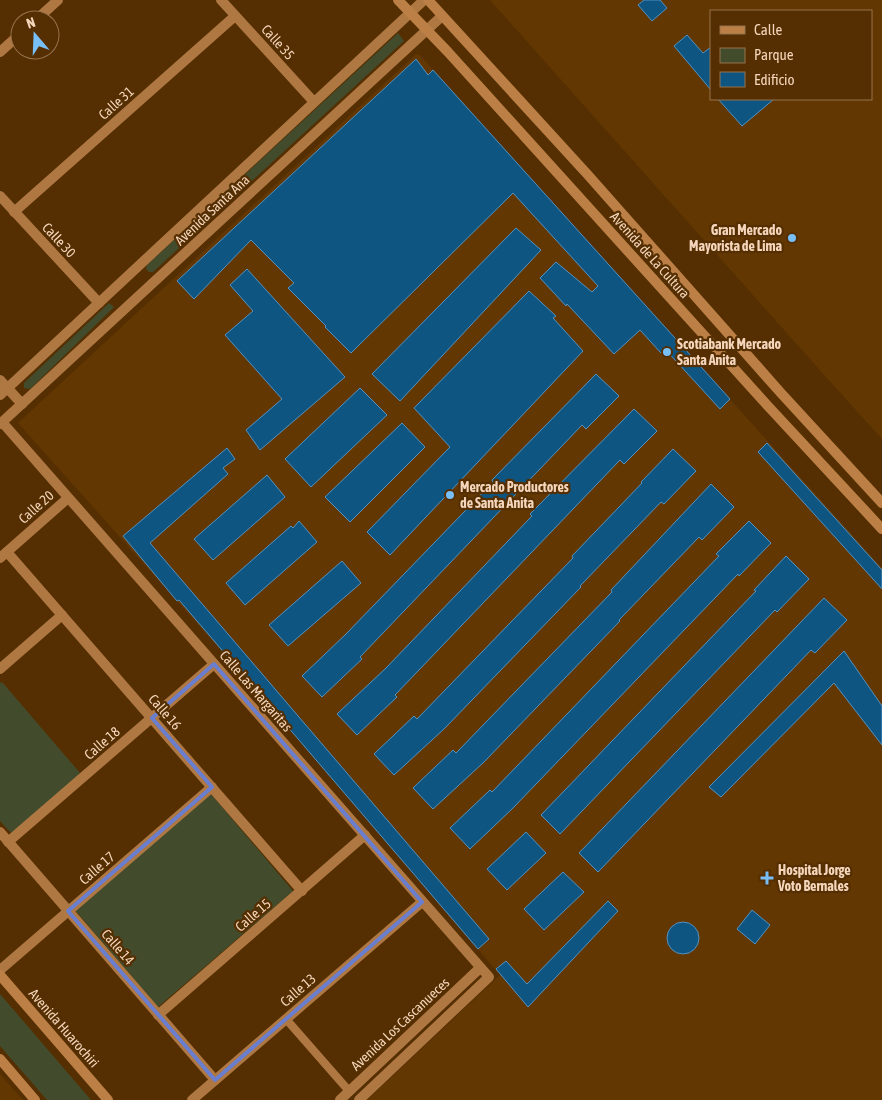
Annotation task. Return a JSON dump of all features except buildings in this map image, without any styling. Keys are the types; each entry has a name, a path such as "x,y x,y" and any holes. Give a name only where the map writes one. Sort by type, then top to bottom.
{"main road":[{"name":"Avenida de La Cultura","path":"398,0 882,529"},
{"name":"Avenida de La Cultura","path":"426,0 588,175 780,392 882,503"},
{"name":"Avenida Huarochiri","path":"0,974 108,1100"},
{"path":"0,1059 35,1100"}],"street":[{"path":"47,10 58,0"},
{"name":"Calle 35","path":"221,0 314,102"},
{"name":"Avenida Santa Ana","path":"4,392 426,0"},
{"name":"Calle 31","path":"14,212 235,16"},
{"name":"Avenida Santa Ana","path":"1,423 442,16"},
{"path":"0,52 10,43"},
{"name":"Calle 30","path":"0,196 99,303"},
{"path":"0,380 4,392 22,404"},
{"name":"Calle Las Margaritas","path":"1,423 365,835 488,978"},
{"name":"Calle 20","path":"3,555 68,498"},
{"name":"Calle 16","path":"3,555 62,615 302,890"},
{"path":"0,669 62,615"},
{"name":"Calle 18","path":"8,842 214,664"},
{"name":"Calle 17","path":"0,970 212,787"},
{"name":"Calle 14","path":"0,832 215,1080"},
{"name":"Calle 15","path":"158,1014 365,835"},
{"name":"Calle 13","path":"192,1100 422,902"},
{"name":"Avenida Los Cascanueces","path":"340,1100 480,968"},
{"name":"Avenida Los Cascanueces","path":"358,1100 488,978"},
{"path":"439,1006 448,1016"},
{"path":"286,1019 349,1091"},
{"path":"401,1042 410,1051"}],"highlighted area":[{"path":"214,664 422,902 215,1080 68,911 212,787 152,718"}],"shaded area":[{"name":"Gran Mercado Mayorista de Lima","path":"490,0 882,0 882,439 826,377"},
{"name":"Mercado Productores de Santa Anita","path":"416,54 420,55 882,568 882,1100 367,1100 500,975 246,678 18,423"},
{"path":"0,1074 23,1100 0,1100"}],"green space":[{"path":"398,33 404,41 153,272 149,272 146,269 147,265"},
{"path":"109,303 114,307 30,389 24,388 24,383"},
{"path":"2,682 80,773 74,786 11,833 0,821 0,683"},
{"path":"211,794 293,891 158,1007 74,909"},
{"path":"0,994 91,1100 47,1100 0,1046"}],"place":[{"name":"Gran Mercado Mayorista de Lima","path":"792,238"},
{"name":"Scotiabank Mercado Santa Anita","path":"667,352"},
{"name":"Mercado Productores de Santa Anita","path":"450,495"},
{"name":"Hospital Jorge Voto Bernales","path":"767,878"}]}
